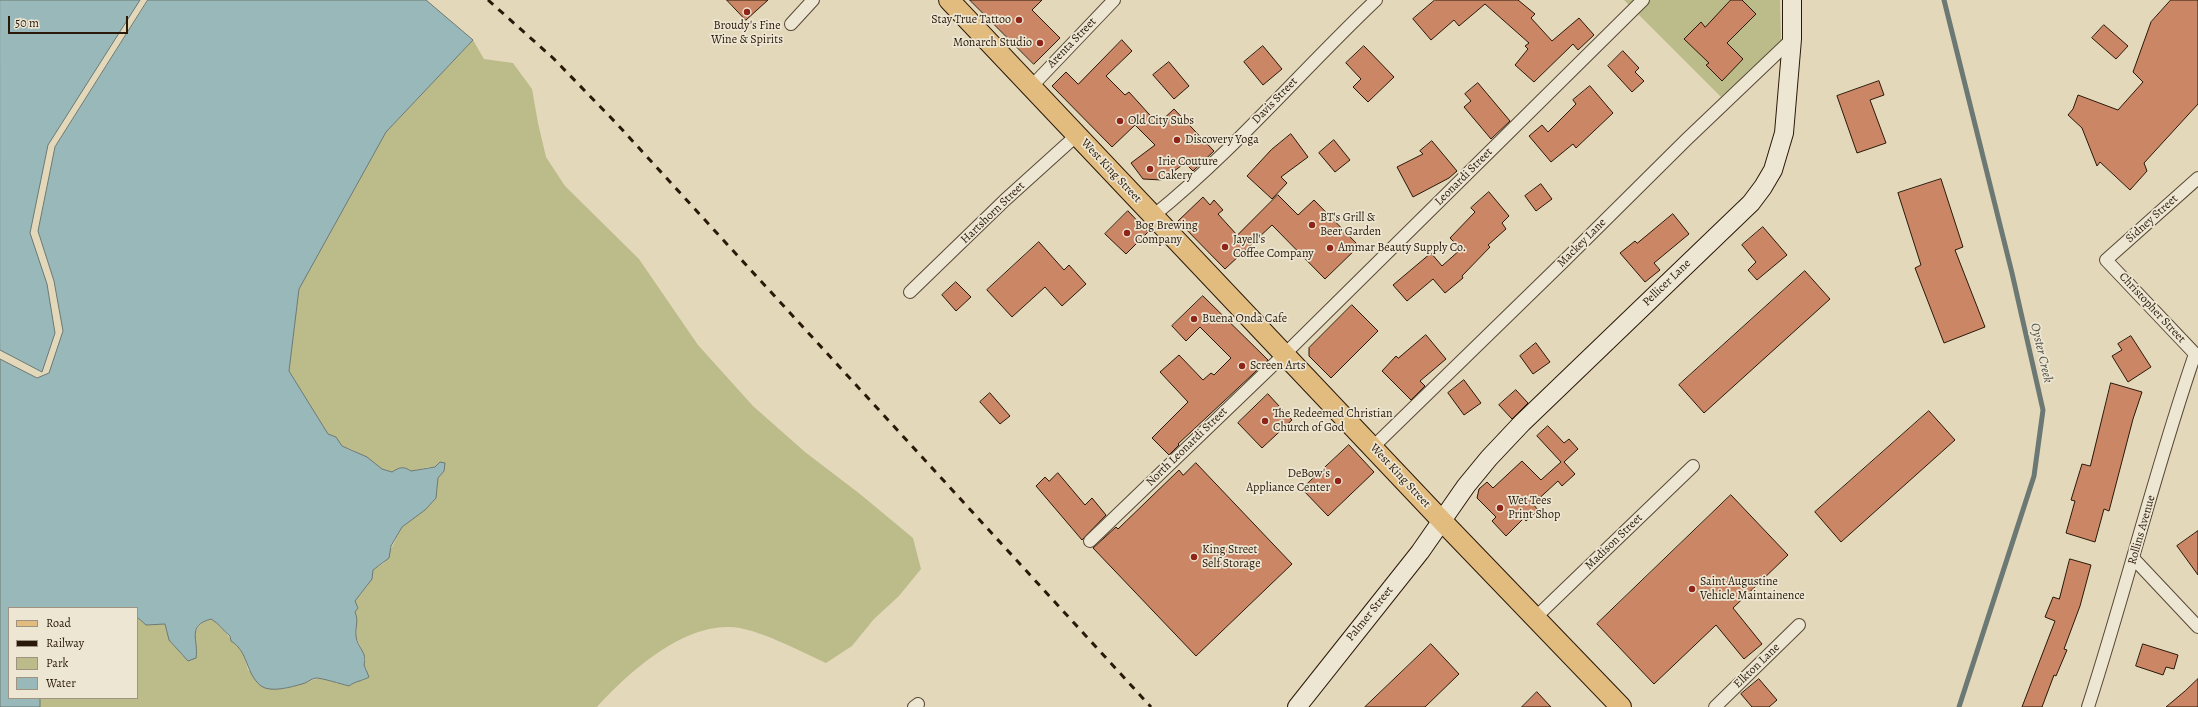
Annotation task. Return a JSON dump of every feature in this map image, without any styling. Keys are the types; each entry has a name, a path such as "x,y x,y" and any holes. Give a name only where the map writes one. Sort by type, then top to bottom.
{"main road":[{"name":"West King Street","path":"949,0 1442,521 1621,707"},
{"name":"Pellicer Lane","path":"1442,521 1489,458 1522,423 1751,203 1763,188 1773,170 1784,133 1792,39 1792,0"},
{"name":"Palmer Street","path":"1297,707 1420,552 1442,521"}],"street":[{"path":"791,24 813,0"},
{"name":"Arenta Street","path":"1031,87 1114,0"},
{"name":"Davis Street","path":"1154,216 1217,162 1376,0"},
{"name":"Leonardi Street","path":"1285,354 1643,0"},
{"name":"Mackey Lane","path":"1373,447 1563,262 1686,139 1792,39"},
{"name":"Hartshorn Street","path":"910,292 1005,200 1077,135"},
{"name":"Sidney Street","path":"2106,260 2198,178"},
{"name":"Christopher Street","path":"2106,260 2197,356"},
{"name":"North Leonardi Street","path":"1090,541 1285,354"},
{"name":"Rollins Avenue","path":"2088,707 2134,559 2174,416 2197,356"},
{"name":"Madison Street","path":"1535,618 1693,466"},
{"path":"2134,559 2198,627"},
{"name":"Elkton Lane","path":"1715,707 1799,625"}],"green space":[{"path":"1624,0 1780,0 1781,40 1721,97"},
{"path":"473,40 484,59 513,63 532,89 546,157 565,186 639,259 698,345 753,406 805,452 860,494 913,538 921,569 899,596 874,619 852,646 826,663 765,635 752,631 729,627 711,629 692,634 656,654 639,666 597,707 40,707 40,699 138,699 138,618 146,625 165,624 169,640 183,656 197,651 195,640 196,631 201,624 211,619 216,622 244,654 248,670 276,688 284,689 319,678 348,686 353,682 365,680 367,670 364,665 366,659 356,637 357,616 355,612 358,608 355,601 368,585 373,570 384,563 402,527 425,510 436,498 438,478 444,471 435,467 429,467 411,471 406,468 402,468 392,472 382,469 353,450 342,446 336,437 328,434 289,371 299,289 386,132"}],"water":[{"path":"0,0 140,0 48,145 30,233 47,284 55,333 42,372 0,350"},
{"path":"148,0 426,0 473,40 386,132 299,289 289,371 328,434 336,437 342,446 367,457 382,469 392,472 402,468 406,468 411,471 435,467 440,462 445,463 444,471 438,478 436,498 425,510 402,527 391,546 389,558 373,570 372,579 355,601 358,608 355,612 357,618 356,636 358,644 365,657 364,665 369,677 349,686 316,678 292,687 270,689 261,686 256,681 241,651 231,641 230,636 211,619 203,622 196,630 196,658 188,661 169,640 165,624 146,625 138,618 138,607 8,607 8,699 40,699 40,707 0,707 0,359 37,378 49,373 63,331 54,281 38,231 55,147"}],"building":[{"name":"Broudy's Fine Wine & Spirits","path":"727,0 768,0 746,20"},
{"path":"970,0 1042,0 1032,10 1060,38 1034,64"},
{"path":"1435,0 1518,0 1535,14 1531,18 1552,41 1579,18 1594,35 1578,50 1573,44 1534,82 1515,65 1528,49 1525,46 1529,43 1485,4 1459,26 1454,20 1431,40 1413,19"},
{"path":"1731,0 1742,0 1756,14 1727,43 1743,59 1722,81 1706,65 1709,63 1684,39 1701,22 1705,27"},
{"path":"2171,0 2198,0 2198,104 2144,163 2147,171 2130,190 2100,162 2097,166 2082,128 2068,115 2073,109 2078,95 2118,110 2143,82 2133,72 2151,22"},
{"path":"2104,25 2128,46 2116,59 2092,38"},
{"path":"1122,40 1132,51 1106,76 1125,95 1129,92 1158,124 1174,109 1214,151 1193,171 1185,163 1162,180 1143,179 1131,163 1155,145 1135,125 1112,147 1052,86 1066,72 1078,84"},
{"path":"1263,46 1282,69 1263,85 1244,62"},
{"path":"1364,46 1394,77 1368,102 1353,87 1361,79 1346,63"},
{"path":"1623,51 1639,68 1635,72 1644,81 1632,92 1608,66"},
{"path":"1169,62 1189,86 1174,99 1153,75"},
{"path":"1879,81 1884,95 1870,100 1886,143 1857,153 1837,96"},
{"path":"1478,83 1510,121 1491,139 1464,107 1471,101 1465,94"},
{"path":"1590,86 1613,113 1576,148 1573,144 1551,162 1529,136 1542,125 1548,132 1576,104 1573,100"},
{"path":"1291,134 1308,157 1281,177 1287,183 1272,199 1247,176 1271,150"},
{"path":"1334,140 1350,160 1335,172 1319,153"},
{"path":"1432,141 1457,171 1449,178 1413,197 1397,167 1423,154 1420,151"},
{"path":"1941,179 1963,247 1955,250 1985,327 1944,343 1915,268 1921,265 1898,193"},
{"path":"1541,184 1552,199 1536,211 1525,196"},
{"path":"1489,192 1509,216 1502,223 1506,229 1488,245 1490,247 1462,276 1463,278 1445,293 1433,279 1407,301 1393,285 1431,253 1442,266 1461,249 1450,238 1475,212 1471,208"},
{"path":"1278,195 1298,215 1314,200 1359,246 1325,279 1272,225 1225,269 1178,221 1203,197 1210,205 1214,200 1223,210 1218,214 1237,235"},
{"name":"Bog Brewing Company","path":"1128,211 1148,232 1126,254 1105,234"},
{"path":"1673,214 1689,234 1654,263 1660,270 1645,282 1620,253 1635,241 1637,243"},
{"path":"1763,227 1787,255 1757,280 1748,270 1756,262 1742,245"},
{"path":"1039,242 1064,270 1069,265 1086,284 1062,306 1045,287 1012,317 987,290"},
{"path":"1805,271 1830,299 1704,413 1679,385"},
{"path":"956,282 971,297 956,311 942,295"},
{"path":"1203,296 1268,360 1178,444 1179,445 1169,455 1152,438 1188,402 1160,372 1179,355 1203,380 1211,373 1214,375 1231,358 1200,327 1186,341 1172,326"},
{"path":"1352,305 1378,331 1331,378 1309,356 1309,348"},
{"path":"1426,335 1446,359 1420,381 1425,386 1411,400 1382,371 1396,356 1398,358"},
{"path":"2131,336 2151,367 2128,382 2112,356 2122,350 2118,344"},
{"path":"1536,343 1550,362 1533,374 1520,356"},
{"path":"1464,380 1481,403 1464,415 1448,393"},
{"path":"2111,383 2142,392 2133,419 2109,511 2104,509 2095,542 2066,533 2075,501 2071,500 2082,464 2090,466"},
{"path":"1516,390 1528,403 1512,419 1499,405"},
{"path":"990,393 1010,416 1000,424 980,402"},
{"name":"The Redeemed Christian Church of God","path":"1268,394 1292,420 1262,448 1238,423"},
{"path":"1929,411 1955,440 1841,542 1815,512"},
{"path":"1548,426 1564,443 1569,439 1578,449 1564,462 1575,474 1562,486 1558,481 1533,504 1538,510 1526,521 1524,518 1506,536 1492,521 1496,517 1477,498 1479,489 1487,482 1493,488 1522,461 1541,480 1561,462 1537,436"},
{"name":"DeBow's Appliance Center","path":"1349,445 1374,472 1328,516 1302,489"},
{"name":"King Street Self Storage","path":"1196,463 1292,564 1196,656 1093,548 1116,527 1118,529 1179,470 1183,475"},
{"path":"1058,473 1085,505 1092,498 1106,515 1082,540 1036,486 1045,477 1049,481"},
{"name":"Saint Augustine Vehicle Maintainence","path":"1731,495 1788,555 1733,608 1762,644 1744,659 1716,625 1654,684 1597,624"},
{"path":"2198,531 2198,575 2177,546"},
{"path":"2070,559 2091,565 2080,606 2064,649 2067,650 2056,676 2054,675 2042,707 2022,707 2055,621 2045,617 2053,597 2059,599"},
{"path":"1431,644 1459,674 1425,707 1365,707"},
{"path":"2143,644 2178,655 2174,669 2166,667 2163,675 2136,666"},
{"path":"1759,679 1777,700 1769,707 1752,707 1741,694"},
{"path":"2198,679 2198,707 2166,707 2185,691"},
{"path":"1537,692 1551,707 1522,707"}],"waterway":[{"name":"Oyster Creek","path":"1944,0 2012,273 2043,410 2034,476 1959,707"}],"railway":[{"path":"488,0 553,58 617,124 1151,707"}],"place":[{"name":"Broudy's Fine Wine & Spirits","path":"747,12"},
{"name":"Stay True Tattoo","path":"1019,20"},
{"name":"Monarch Studio","path":"1040,43"},
{"name":"Old City Subs","path":"1120,121"},
{"name":"Discovery Yoga","path":"1177,140"},
{"name":"Irie Couture Cakery","path":"1150,169"},
{"name":"BT's Grill & Beer Garden","path":"1312,225"},
{"name":"Bog Brewing Company","path":"1127,233"},
{"name":"Jayell's Coffee Company","path":"1225,247"},
{"name":"Ammar Beauty Supply Co.","path":"1330,248"},
{"name":"Buena Onda Cafe","path":"1194,319"},
{"name":"Screen Arts","path":"1242,366"},
{"name":"The Redeemed Christian Church of God","path":"1265,421"},
{"name":"DeBow's Appliance Center","path":"1338,481"},
{"name":"Wet Tees Print Shop","path":"1500,508"},
{"name":"King Street Self Storage","path":"1194,557"},
{"name":"Saint Augustine Vehicle Maintainence","path":"1692,589"}]}
